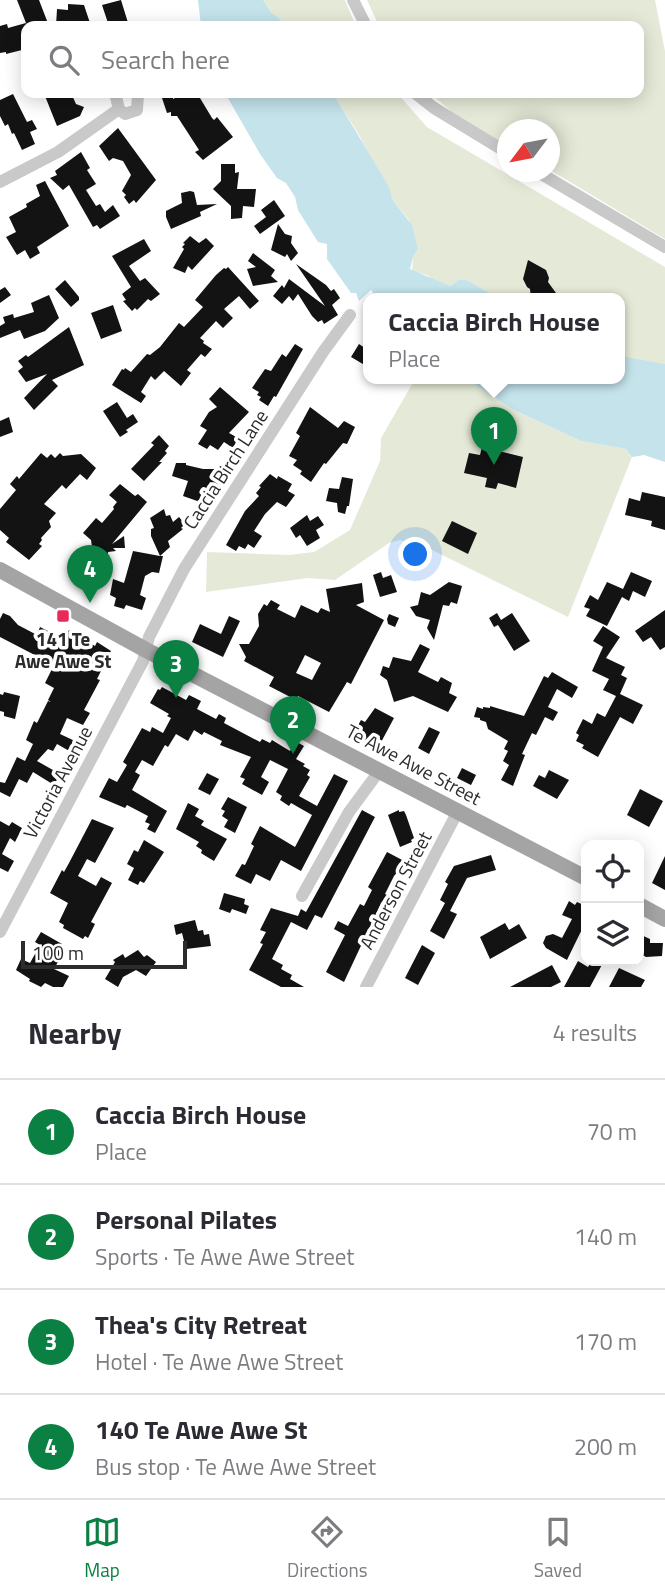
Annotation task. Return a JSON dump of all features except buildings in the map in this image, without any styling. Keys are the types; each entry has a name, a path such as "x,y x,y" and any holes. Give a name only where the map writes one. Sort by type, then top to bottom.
{"main road":[{"name":"Te Awe Awe Street","path":"0,570 146,650 581,875"},
{"path":"644,908 665,919"}],"street":[{"path":"354,0 364,21"},
{"path":"117,98 119,109 125,114 137,110 138,98"},
{"path":"421,98 497,146"},
{"path":"0,183 58,152 119,109"},
{"path":"555,182 665,247"},
{"name":"Caccia Birch Lane","path":"146,650 149,637 184,569 349,315"},
{"name":"Victoria Avenue","path":"0,932 144,659 146,650"},
{"path":"302,896 349,812 380,770"},
{"name":"Anderson Street","path":"366,987 458,811"}],"green space":[{"path":"263,0 345,0 354,21 282,21"},
{"path":"367,0 655,0 665,51 665,239 560,176 560,119 497,119 497,140 452,112 436,98 644,98 644,21 377,21"},
{"path":"336,98 401,98 427,127 497,168 497,182 520,182 665,267 665,364 625,358 625,293 490,293 465,279 450,286 412,271 413,257 418,249 409,220 392,199 359,135"},
{"path":"412,384 474,384 512,409 581,441 626,449 632,457 568,617 430,549 400,540 389,543 335,580 308,578 206,592 207,552 289,555 314,552 350,530 380,461 381,438"}],"water":[{"path":"198,0 263,0 282,21 200,21"},
{"path":"228,98 336,98 389,187 392,199 412,225 418,249 410,269 450,286 465,279 490,293 373,293 371,290 363,293 359,301 356,293 351,293 327,259 327,244 318,242 298,210 295,197 286,183 277,178"},
{"path":"625,357 665,364 665,462 644,455 632,457 626,449 581,441 512,409 474,384 625,384"}],"place":[{"name":"Caccia Birch House","path":"494,465"},
{"name":"140 Te Awe Awe St","path":"90,603"},
{"name":"141 Te Awe Awe St","path":"63,616"},
{"name":"Thea's City Retreat","path":"176,698"},
{"name":"Personal Pilates","path":"293,754"}]}
